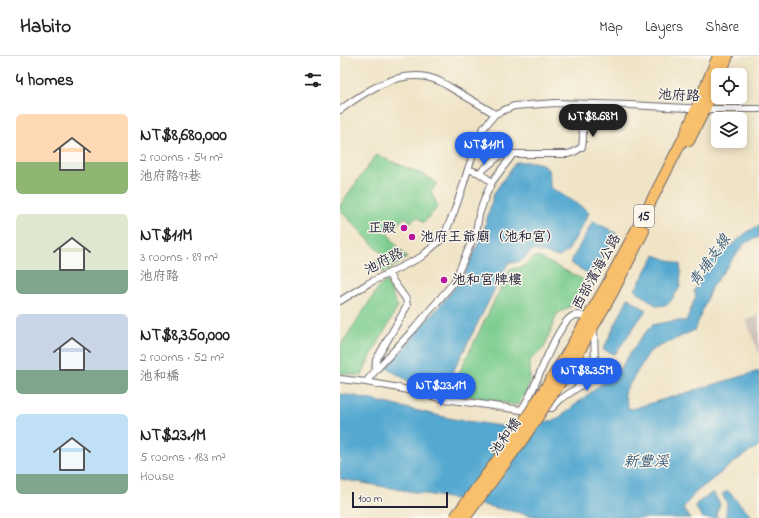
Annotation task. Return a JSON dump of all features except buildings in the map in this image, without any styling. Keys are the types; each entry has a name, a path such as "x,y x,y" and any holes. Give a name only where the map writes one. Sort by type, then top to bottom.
{"main road":[{"name":"西部濱海公路","path":"700,109 718,56"},
{"path":"723,68 728,56"},
{"name":"西部濱海公路","path":"557,370 590,322 612,294 700,109 711,91"},
{"name":"西部濱海公路","path":"568,372 590,322"},
{"name":"池和橋","path":"458,518 509,444 557,370"},
{"name":"池和橋","path":"458,518 524,438 568,372"}],"street":[{"path":"340,110 374,88 394,79 407,76 417,76 429,77 439,81 495,114"},
{"name":"池府路","path":"340,300 369,283 421,257 443,238 482,130 495,114 514,106 556,103 700,109 759,109"},
{"path":"479,173 502,154 568,154 582,147 584,133 579,104"},
{"path":"366,382 454,282 476,232 484,197 492,182 513,154"},
{"path":"468,168 479,173 492,182"},
{"path":"375,371 376,360 407,306 406,299 388,274"},
{"path":"340,379 399,388 445,399 521,410 552,408 561,399 593,377 595,365 590,322 581,315 572,316 563,325 551,348 530,397 521,410"},
{"path":"530,397 540,408"}],"shaded area":[{"path":"759,315 759,354 746,320"}],"green space":[{"path":"376,155 424,175 437,183 431,192 438,207 423,223 418,217 410,222 405,217 387,233 407,258 383,273 375,262 383,255 340,210 340,205"},
{"path":"536,256 590,283 580,301 557,314 544,348 530,360 530,380 526,394 517,405 449,393 510,269 522,267"},
{"path":"386,281 398,307 366,365 362,376 340,373 340,346 379,287"}],"water":[{"path":"516,162 533,162 545,165 549,172 550,187 589,213 568,251 559,257 533,250 519,261 508,263 448,382 440,393 416,386 387,368 462,279 483,233 494,193"},
{"path":"593,221 616,233 593,276 570,263"},
{"name":"新豐溪","path":"759,225 759,237 745,243 711,288 695,330 650,351 624,393 629,409 759,371 759,446 741,457 695,493 683,508 690,518 543,518 460,500 340,479 340,394 355,396 453,419 507,427 556,420 619,370 639,340 652,325 672,321 686,321 696,296 694,291 714,255 728,248 746,233"},
{"path":"655,255 680,264 681,273 680,287 670,302 665,305 657,306 635,290"},
{"path":"628,298 646,310 615,354 603,350"},
{"path":"728,491 753,518 726,518 727,504 722,494"},
{"path":"713,492 720,504 716,515 718,518 703,518 696,508 696,504"}],"place":[{"name":"正殿","path":"404,228"},
{"name":"池府王爺廟（池和宮）","path":"412,237"},
{"name":"池和宫牌樓","path":"444,280"}],"water label":[{"name":"青埔支線","path":"710,261"}]}
